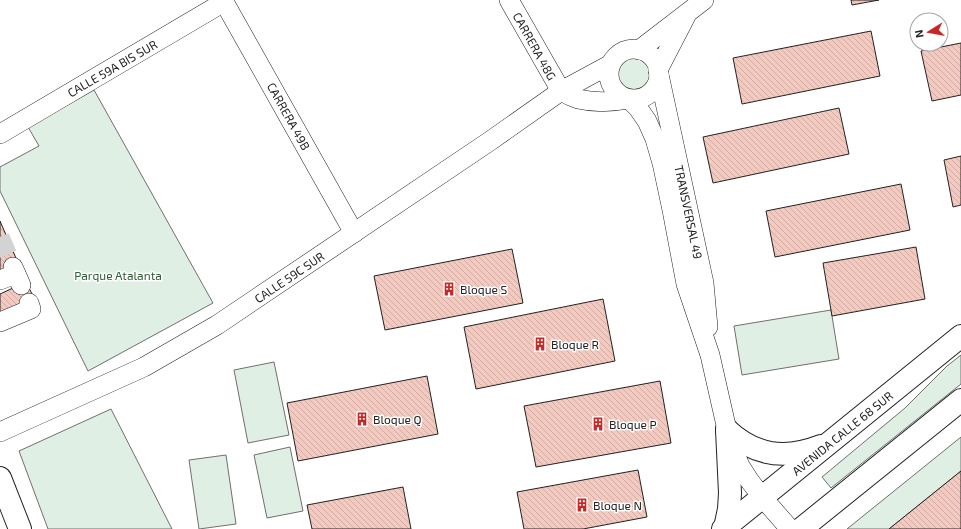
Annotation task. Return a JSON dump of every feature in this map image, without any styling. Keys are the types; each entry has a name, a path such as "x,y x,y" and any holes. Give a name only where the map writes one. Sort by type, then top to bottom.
{"main road":[{"name":"AVENIDA CALLE 68 SUR","path":"724,528 961,336"},
{"path":"802,529 961,400"},
{"path":"727,430 749,446 764,452 775,454 796,454 830,443"},
{"path":"724,528 729,509 730,493 727,430"},
{"path":"0,478 20,529"}],"street":[{"name":"CARRERA 48G","path":"510,0 561,91"},
{"path":"639,50 704,0"},
{"name":"CALLE 59A BIS SUR","path":"0,134 224,1"},
{"name":"CARRERA 49B","path":"224,1 354,233"},
{"path":"658,70 688,11"},
{"path":"561,91 578,98 594,101 608,102 639,99 644,97 655,88 658,70 656,63 648,54 633,49 621,52 611,64 609,70 611,84 615,91 629,99"},
{"name":"CALLE 59C SUR","path":"0,432 144,367 217,325 497,136 561,91 611,64"},
{"name":"TRANSVERSAL 49","path":"658,70 680,208 686,284 710,355 727,430 740,466 762,497 790,529"},
{"name":"TRANSVERSAL 49","path":"629,99 638,108 652,130 662,163 680,208"},
{"path":"0,322 32,309 29,303"}],"green space":[{"path":"633,49 648,54 656,63 655,88 650,93 639,99 620,95 615,91 609,76 609,70 616,57 621,52"},
{"name":"Parque Atalanta","path":"94,90 213,303 88,371 0,191 0,167 39,146 28,127"},
{"path":"831,310 839,359 742,375 734,326"},
{"path":"961,355 961,384 831,488 822,477 905,408 947,366"},
{"path":"274,362 289,435 248,443 234,370"},
{"path":"111,409 172,529 48,529 19,451"},
{"path":"961,437 961,471 889,529 847,529"},
{"path":"290,447 303,511 267,518 254,455"},
{"path":"226,455 236,524 199,529 189,460"}],"building":[{"path":"851,0 879,0 852,5"},
{"path":"871,31 880,76 742,104 733,58"},
{"path":"961,43 961,95 932,101 921,52 949,52 949,45"},
{"path":"839,108 849,154 713,183 703,137"},
{"path":"961,156 961,205 953,207 944,160"},
{"path":"901,184 910,230 775,257 766,211"},
{"path":"0,221 19,265 0,272"},
{"path":"916,247 925,299 832,316 823,263"},
{"name":"Bloque S","path":"512,249 523,303 385,330 374,276"},
{"path":"26,282 35,300 0,316 0,294"},
{"name":"Bloque R","path":"603,299 615,361 476,389 464,327"},
{"name":"Bloque Q","path":"427,376 438,434 298,461 287,403"},
{"name":"Bloque P","path":"660,381 671,443 536,467 524,406"},
{"name":"Bloque N","path":"638,470 647,517 583,529 524,529 517,492"},
{"path":"961,471 961,529 889,529"},
{"path":"403,487 411,529 312,529 307,505"}],"tunnel":[{"path":"0,237 13,267"}],"place":[{"name":"Bloque S","path":"449,289"},
{"name":"Bloque R","path":"540,344"},
{"name":"Bloque Q","path":"362,419"},
{"name":"Bloque P","path":"598,424"},
{"name":"Bloque N","path":"582,505"}]}
